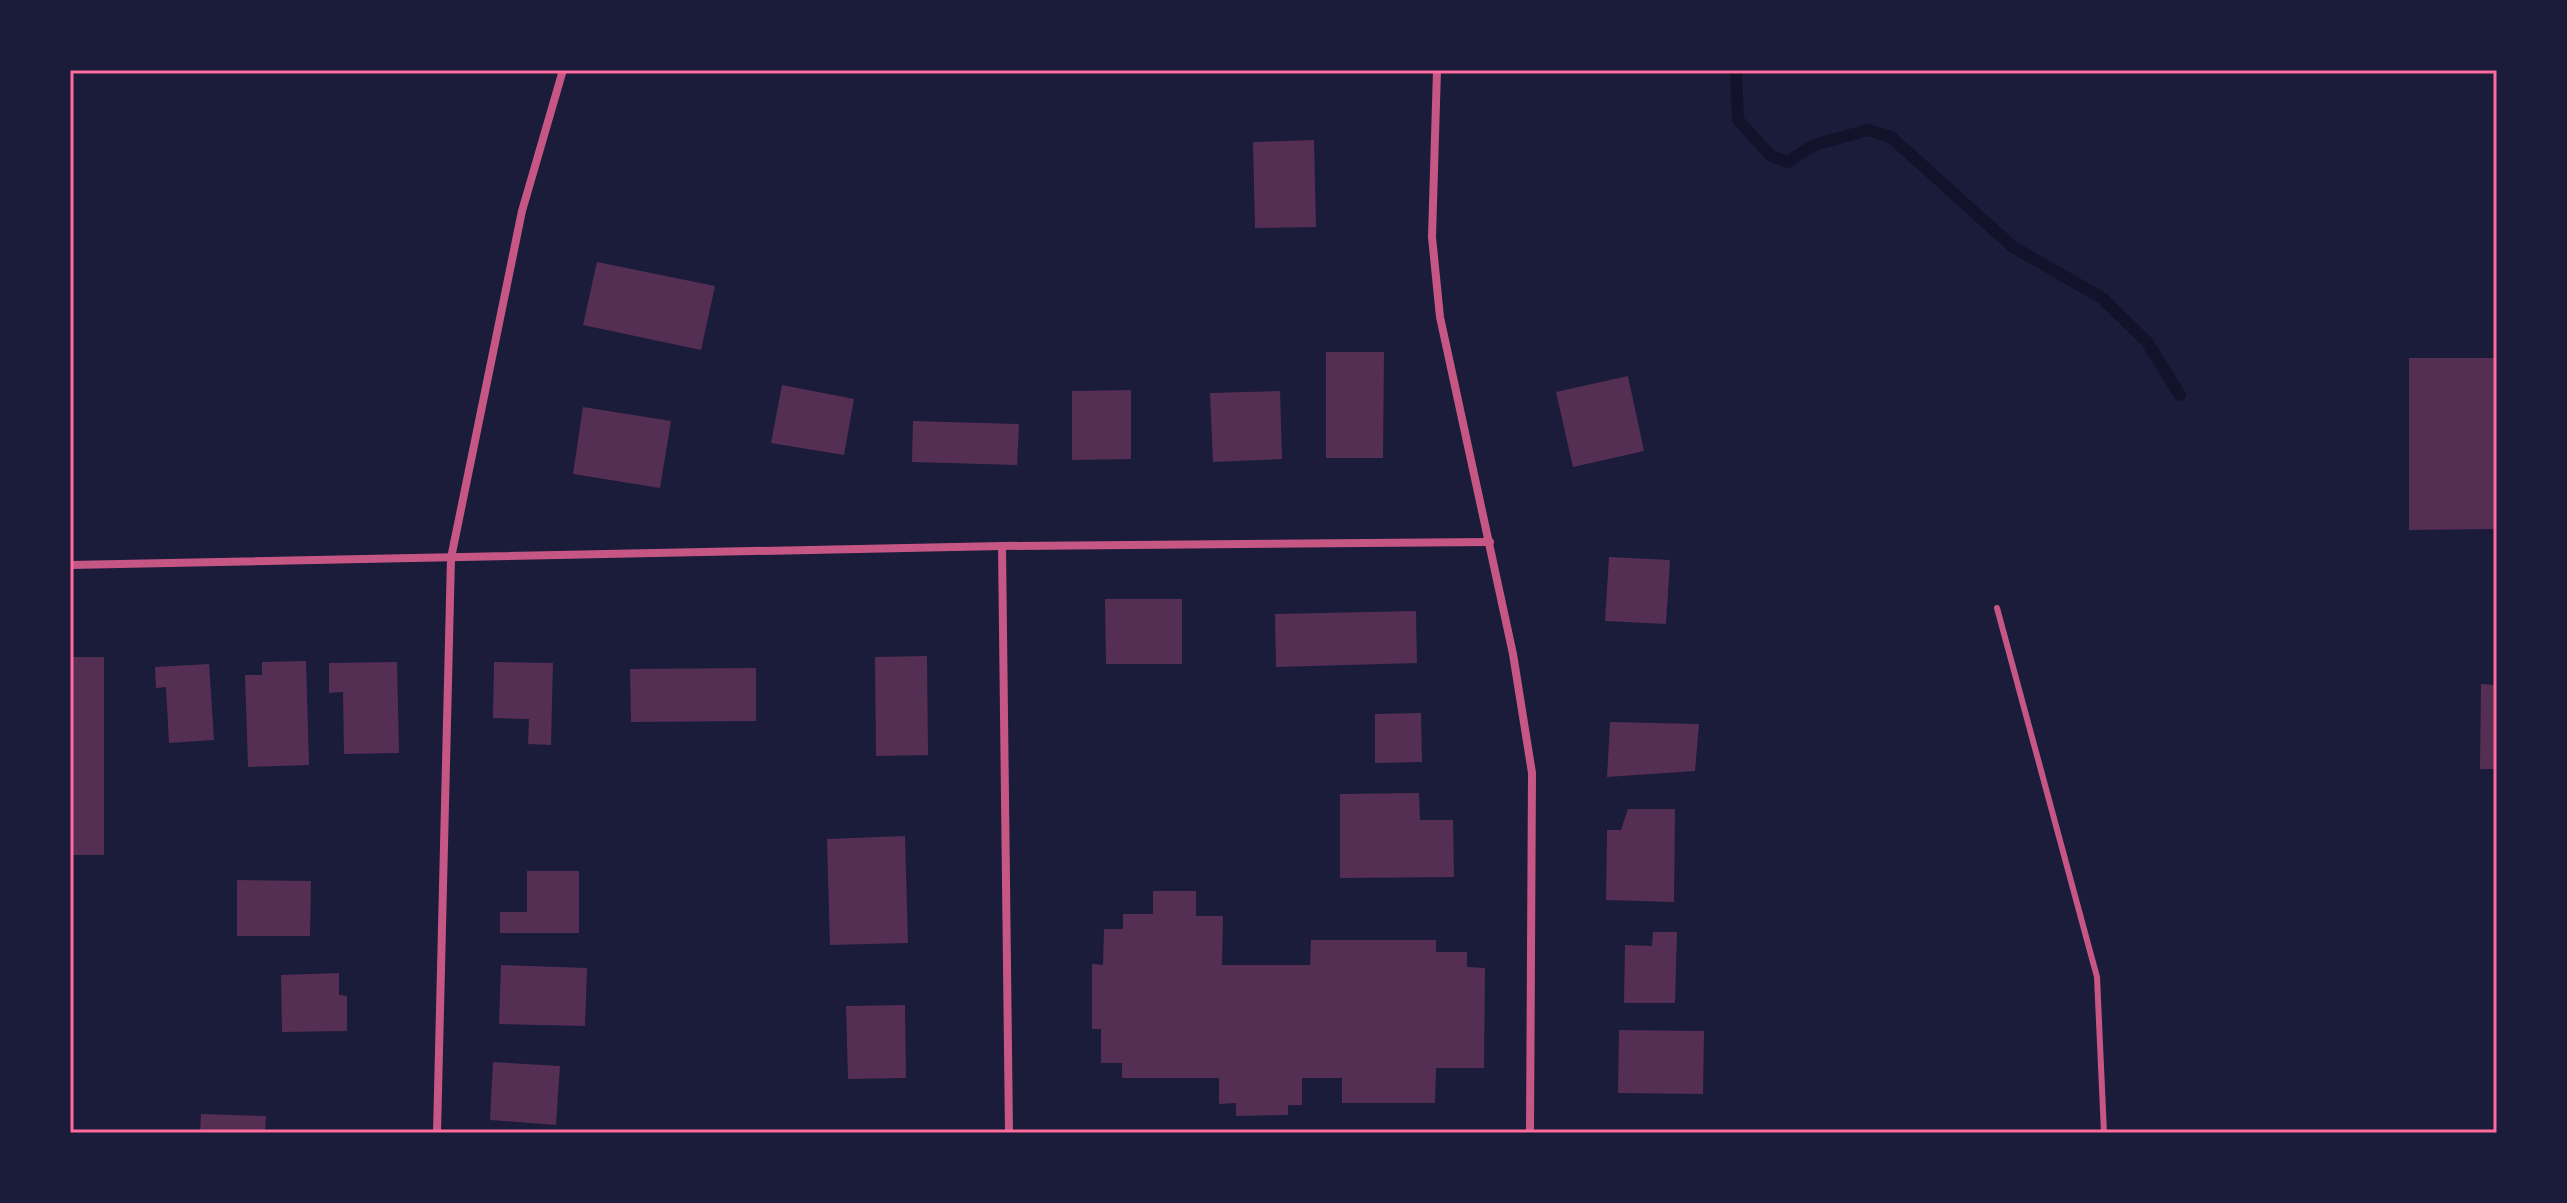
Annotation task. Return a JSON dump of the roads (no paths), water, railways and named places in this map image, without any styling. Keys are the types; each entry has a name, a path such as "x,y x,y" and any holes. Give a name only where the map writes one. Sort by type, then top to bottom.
{"street":[{"path":"437,1133 451,558 522,211 563,70"},
{"path":"1437,70 1432,237 1440,317 1513,654 1532,773 1530,1133"},
{"path":"70,565 1002,546 1490,542"},
{"path":"1002,546 1009,1133"}],"lane":[{"path":"1997,608 2097,977 2104,1133"},
{"path":"692,1133 991,1133"}],"waterway":[{"path":"1736,70 1738,120 1771,156 1788,162 1814,145 1868,130 1891,137 2013,247 2102,298 2147,342 2180,395"}]}
